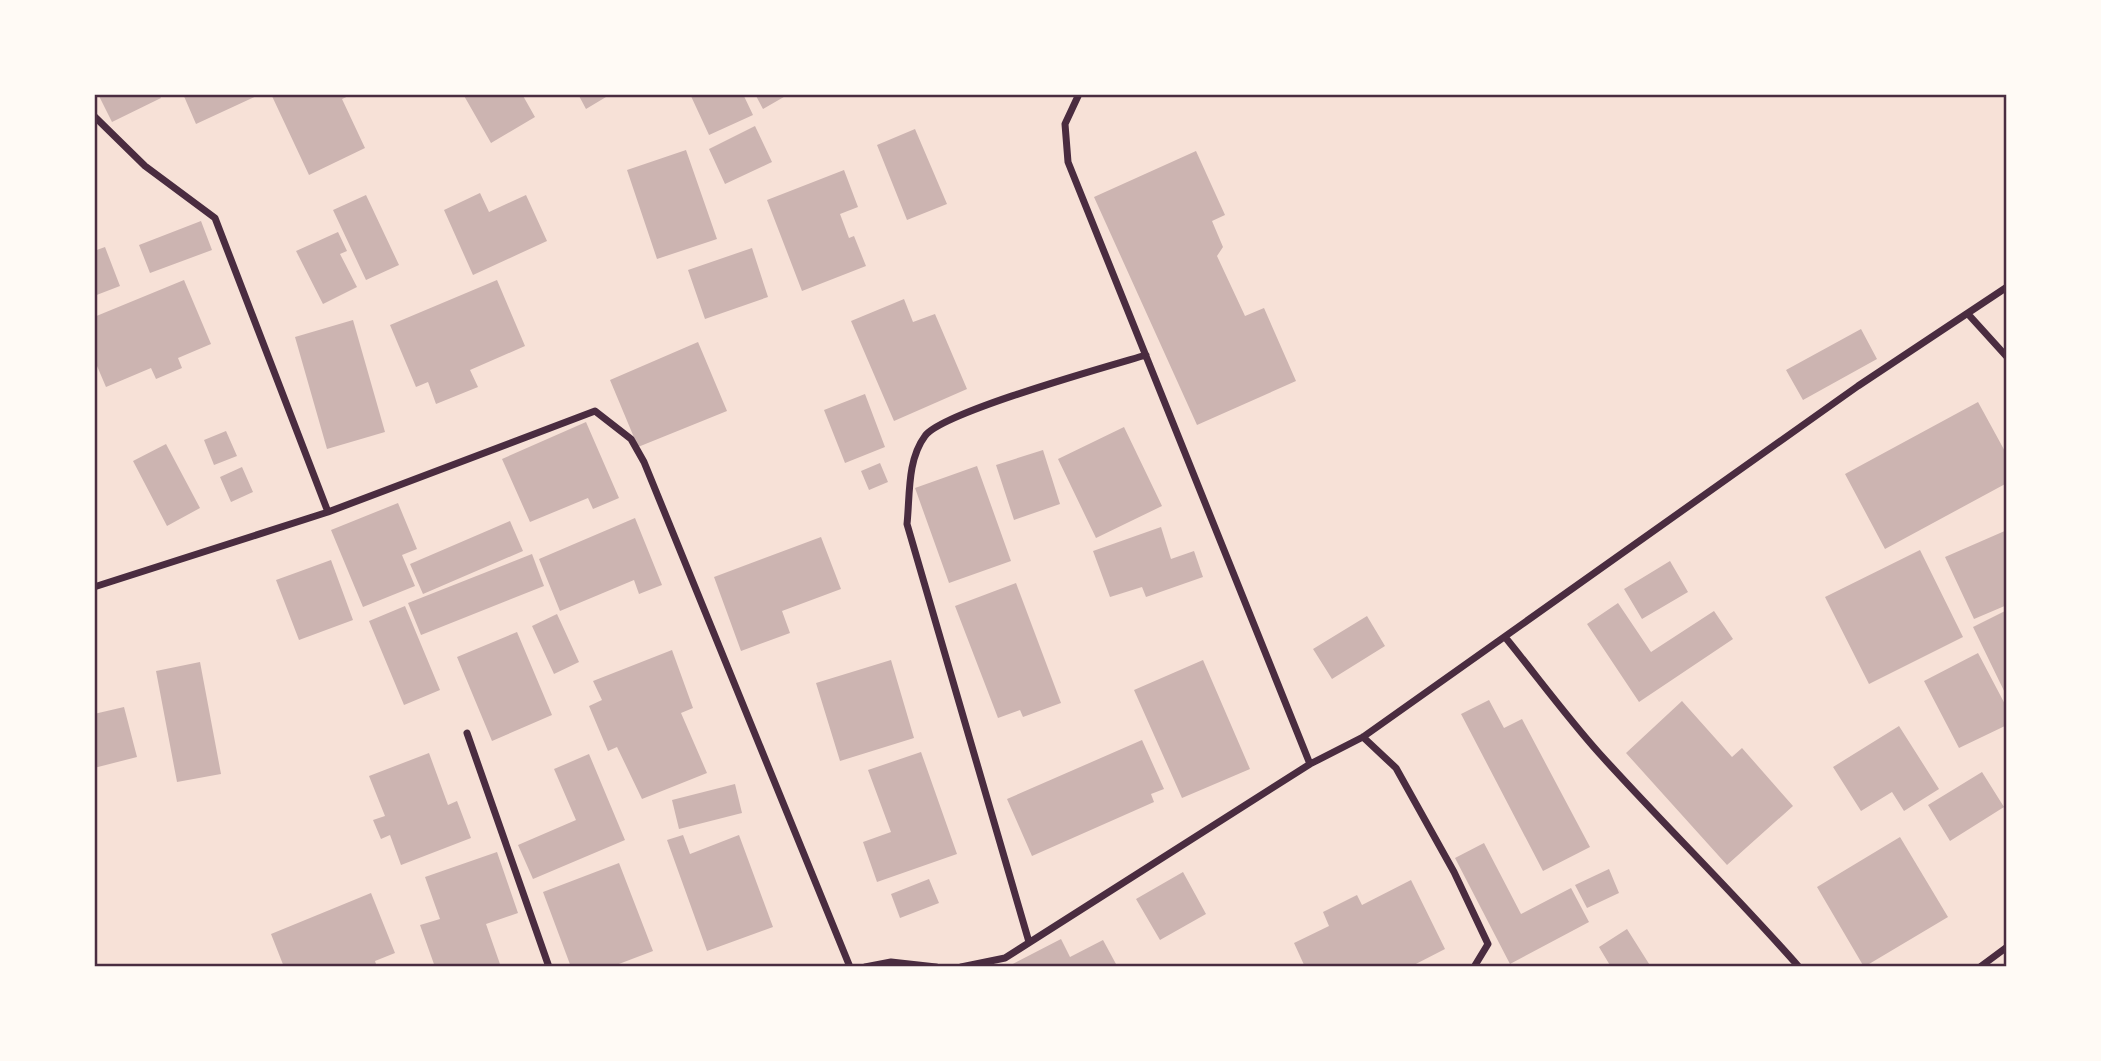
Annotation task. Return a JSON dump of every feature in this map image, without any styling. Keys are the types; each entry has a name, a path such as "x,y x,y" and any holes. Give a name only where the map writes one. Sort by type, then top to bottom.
{"street":[{"path":"1079,94 1065,124 1068,162 1310,764"},
{"path":"94,116 145,166 215,218 328,512"},
{"path":"961,967 1005,958 1310,764 1363,737 1858,386 2007,287"},
{"path":"1968,314 2007,357"},
{"path":"1029,942 907,524 912,466 925,434 957,415 1146,355"},
{"path":"94,587 328,512 595,411 632,439 650,475 850,967"},
{"path":"1504,637 1596,750 1736,896 1799,967"},
{"path":"467,733 549,967"},
{"path":"1363,737 1396,768 1454,872 1488,944 1474,967"},
{"path":"1980,967 2007,947"},
{"path":"865,967 891,962 936,967"}],"building":[{"path":"98,94 159,94 161,98 112,122"},
{"path":"183,94 261,94 196,124"},
{"path":"271,94 353,94 342,99 365,148 309,175"},
{"path":"463,94 522,94 535,117 491,143"},
{"path":"578,94 611,94 586,109"},
{"path":"690,94 743,94 753,115 709,135"},
{"path":"755,94 789,94 763,109"},
{"path":"755,126 772,162 725,184 709,149"},
{"path":"915,129 947,204 907,220 877,145"},
{"path":"686,150 717,239 657,259 627,170"},
{"path":"1196,151 1225,215 1212,221 1223,247 1217,256 1245,316 1264,308 1296,381 1197,425 1094,197"},
{"path":"844,170 858,207 840,214 849,238 854,236 866,266 802,291 767,200"},
{"path":"480,193 489,212 526,195 547,241 473,275 444,210"},
{"path":"366,195 399,265 366,280 333,210"},
{"path":"201,221 212,250 150,273 139,245"},
{"path":"338,232 347,251 340,254 357,287 323,304 296,251"},
{"path":"105,247 120,286 94,296 94,251"},
{"path":"752,248 768,297 705,319 688,270"},
{"path":"184,280 211,344 178,358 182,368 156,379 151,368 106,387 94,359 94,317"},
{"path":"497,280 525,346 470,370 478,387 436,404 428,382 416,387 390,325"},
{"path":"904,299 913,322 935,314 967,389 894,421 851,321"},
{"path":"353,320 385,432 327,449 295,337"},
{"path":"1861,329 1877,359 1803,400 1786,370"},
{"path":"698,342 727,411 638,447 610,380"},
{"path":"865,394 885,447 845,463 824,410"},
{"path":"1978,402 2007,455 2007,483 1885,549 1845,474"},
{"path":"586,422 619,498 593,509 588,498 530,522 502,459"},
{"path":"1124,427 1162,506 1096,538 1058,459"},
{"path":"226,431 237,456 214,465 204,440"},
{"path":"166,444 200,508 167,526 133,461"},
{"path":"1043,450 1060,504 1014,520 996,465"},
{"path":"880,463 888,482 869,490 861,471"},
{"path":"977,466 1011,561 949,583 915,488"},
{"path":"242,467 253,492 231,502 220,477"},
{"path":"398,503 417,549 402,555 415,586 363,607 331,530"},
{"path":"635,518 662,585 639,594 634,580 560,611 539,559"},
{"path":"510,521 523,551 423,594 410,564"},
{"path":"1161,527 1171,559 1194,551 1203,577 1146,597 1142,587 1110,597 1093,551"},
{"path":"2007,530 2007,605 1974,619 1945,557"},
{"path":"821,537 841,589 782,611 790,633 741,651 714,577"},
{"path":"1920,550 1963,637 1869,684 1825,597"},
{"path":"532,554 544,586 421,635 408,603"},
{"path":"331,560 353,620 299,640 276,580"},
{"path":"1670,561 1688,592 1642,619 1624,589"},
{"path":"1016,583 1061,703 1023,717 1020,710 998,718 955,606"},
{"path":"1618,603 1651,652 1714,611 1733,639 1639,702 1587,624"},
{"path":"405,606 440,690 404,705 369,621"},
{"path":"2007,610 2007,697 1973,627"},
{"path":"557,614 579,662 554,674 532,626"},
{"path":"1367,616 1385,646 1332,679 1313,649"},
{"path":"517,632 552,715 492,741 457,657"},
{"path":"672,650 693,708 681,713 707,773 642,799 617,747 608,751 589,706 602,700 593,681"},
{"path":"1978,653 2007,708 2007,725 1959,748 1924,681"},
{"path":"891,660 914,738 840,761 816,683"},
{"path":"1203,660 1250,769 1182,798 1134,690"},
{"path":"200,662 221,774 177,782 156,671"},
{"path":"1489,700 1504,728 1522,719 1590,847 1543,871 1461,714"},
{"path":"1682,701 1732,757 1742,748 1793,806 1727,865 1626,753"},
{"path":"124,707 137,757 94,768 94,714"},
{"path":"1899,726 1939,789 1904,811 1892,792 1861,811 1833,767"},
{"path":"1142,740 1164,789 1151,794 1154,802 1032,856 1007,799"},
{"path":"921,752 957,854 877,882 863,842 891,832 868,770"},
{"path":"429,753 448,805 457,801 471,838 401,865 390,835 381,839 373,820 385,816 369,776"},
{"path":"589,754 625,840 533,879 518,845 576,820 554,769"},
{"path":"1982,772 2004,807 1950,841 1928,805"},
{"path":"735,784 742,813 679,829 672,800"},
{"path":"683,835 690,854 739,835 773,927 707,951 667,840"},
{"path":"1900,837 1948,917 1864,967 1817,887"},
{"path":"1484,843 1521,914 1571,888 1589,922 1510,964 1455,858"},
{"path":"497,852 518,913 486,924 501,967 435,967 420,925 440,919 425,877"},
{"path":"619,863 653,951 611,967 571,967 543,892"},
{"path":"1609,869 1619,893 1587,908 1575,885"},
{"path":"1183,872 1206,914 1160,940 1136,899"},
{"path":"929,879 939,903 900,918 891,894"},
{"path":"1411,880 1445,949 1410,967 1305,967 1294,943 1329,926 1323,912 1357,895 1362,905"},
{"path":"371,893 395,953 375,961 377,967 284,967 271,934"},
{"path":"1627,929 1651,967 1611,967 1599,947"},
{"path":"1061,939 1070,957 1103,940 1116,964 1007,967"}]}
